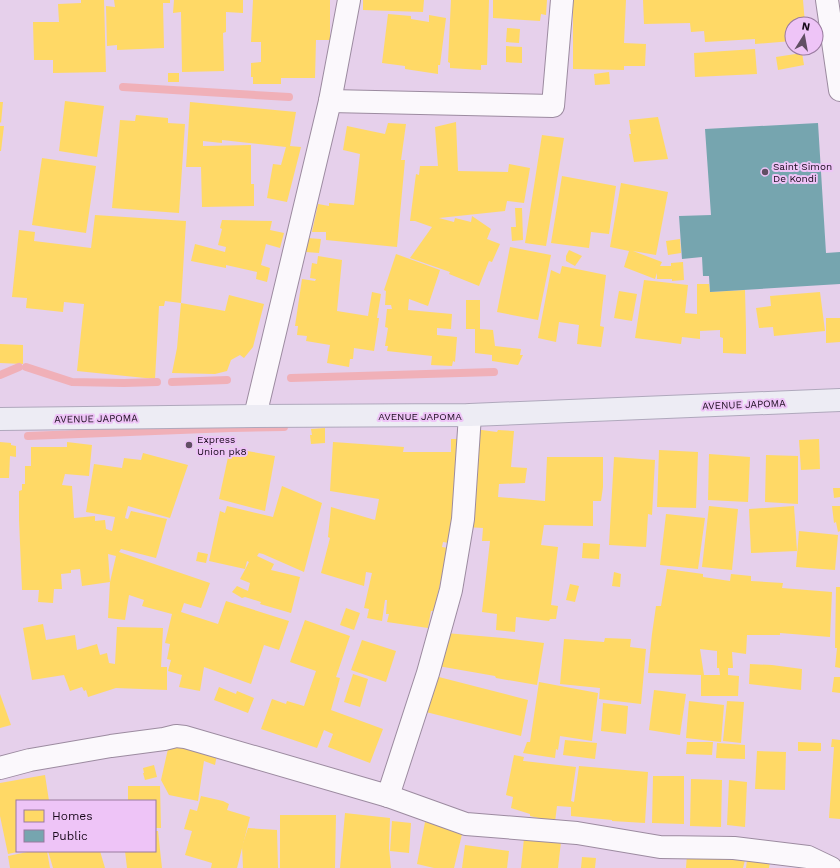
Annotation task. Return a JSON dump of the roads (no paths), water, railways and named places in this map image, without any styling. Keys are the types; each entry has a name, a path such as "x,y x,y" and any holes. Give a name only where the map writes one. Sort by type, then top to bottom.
{"main road":[{"name":"AVENUE JAPOMA","path":"0,419 470,415 840,400"}],"street":[{"path":"255,416 330,101 349,0"},
{"path":"330,101 553,106 562,0"},
{"path":"827,0 840,90"},
{"path":"388,796 428,673 450,590 463,519 470,415"},
{"path":"0,768 30,760 181,736 388,796 466,824 577,833 660,847 734,848 808,857 831,868"}],"waterway":[{"path":"123,87 289,97"},
{"path":"0,375 19,367"},
{"path":"26,367 72,382 157,382"},
{"path":"291,378 494,372"},
{"path":"172,382 227,380"},
{"path":"28,436 284,427"}],"place":[{"name":"Saint Simon De Kondi","path":"765,172"},
{"name":"Express Union pk8","path":"189,445"}]}
